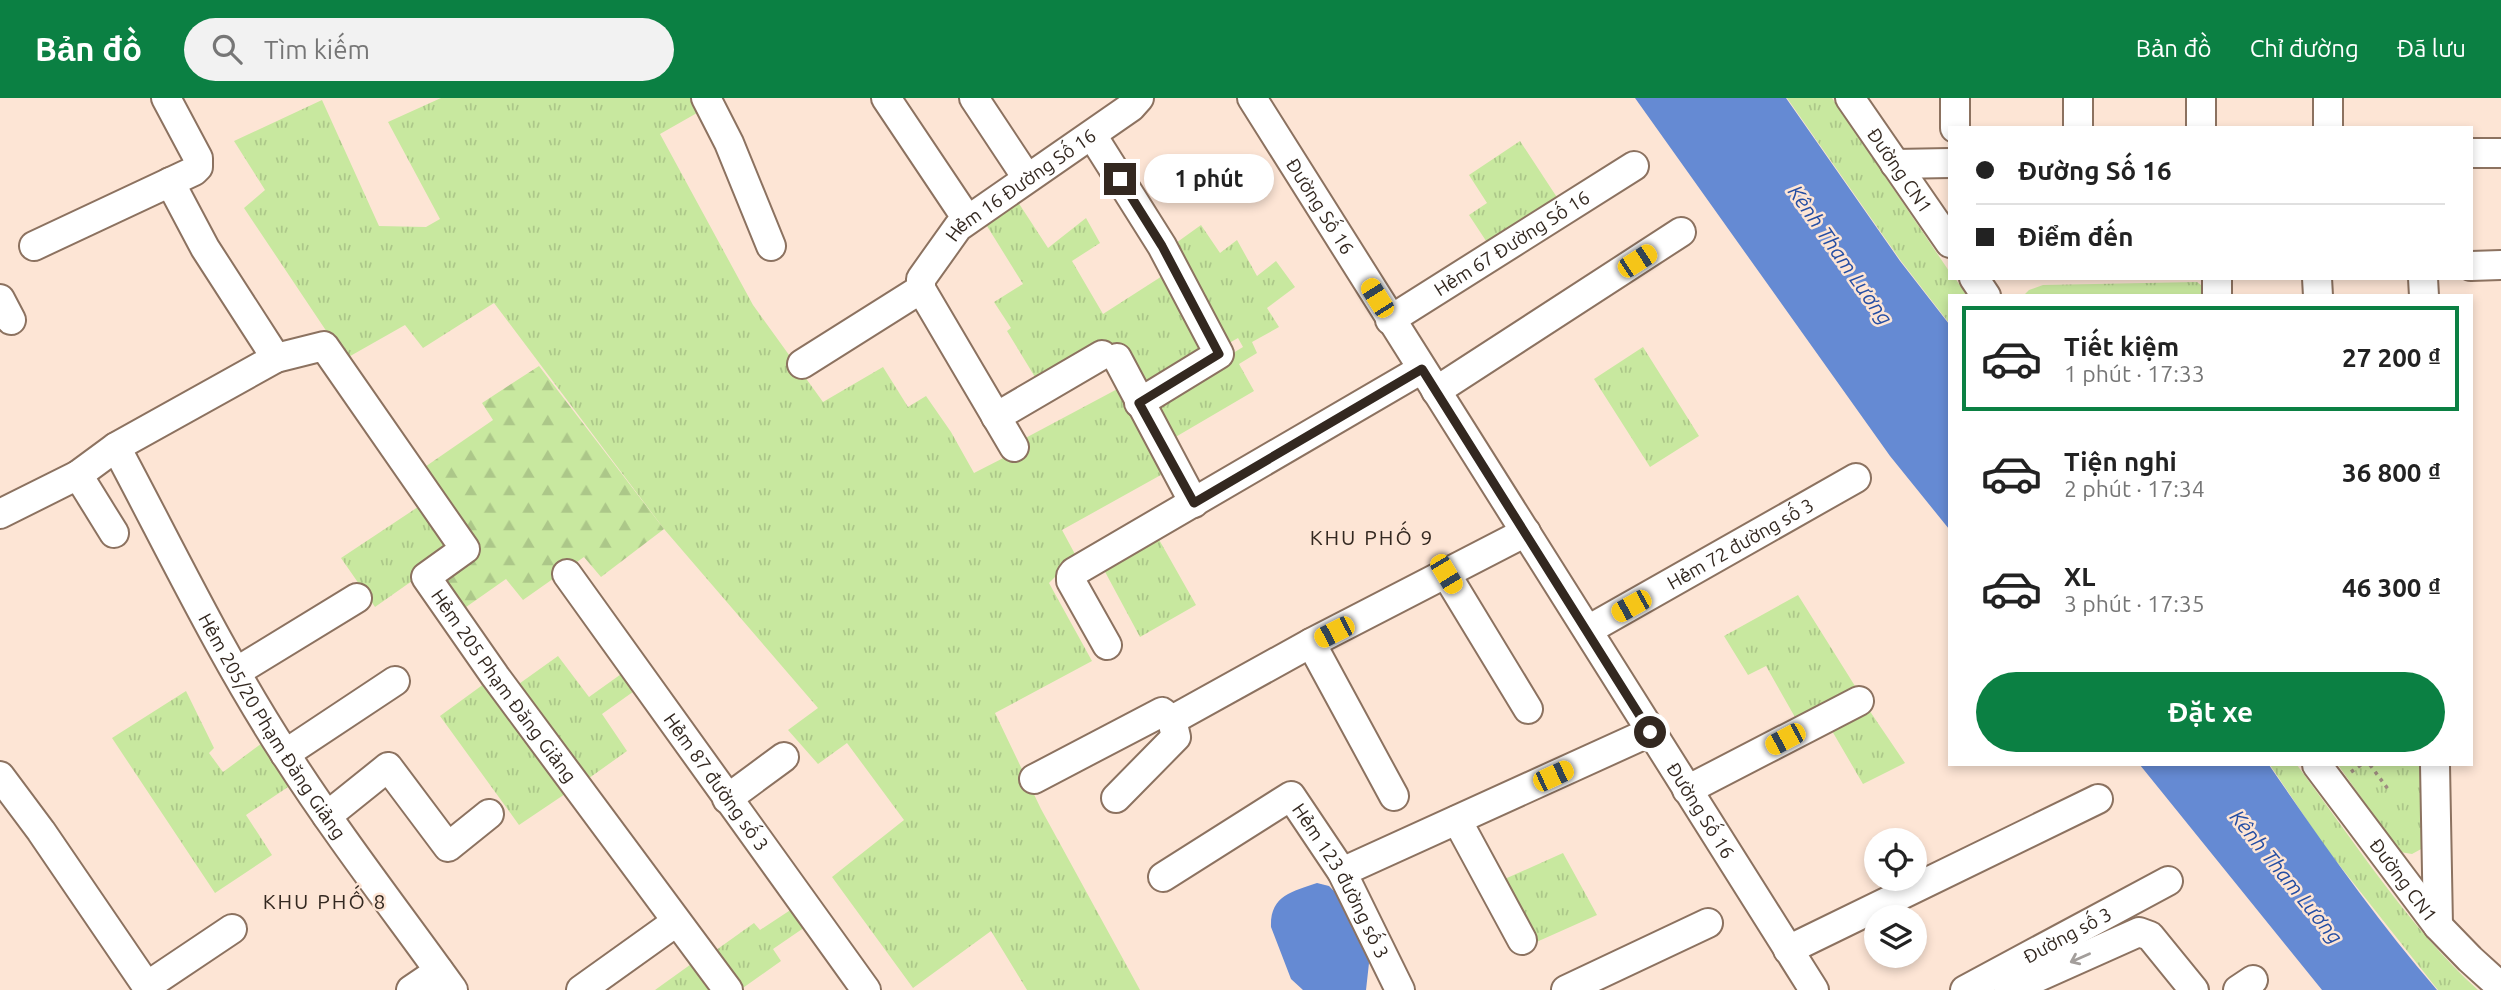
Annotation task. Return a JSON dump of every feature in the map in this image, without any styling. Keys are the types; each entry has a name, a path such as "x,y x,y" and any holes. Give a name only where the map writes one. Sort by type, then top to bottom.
{"street":[{"path":"34,246 194,171 199,162 166,98"},
{"path":"706,98 729,143 771,246"},
{"path":"886,98 967,219"},
{"path":"974,98 1027,178"},
{"name":"Hẻm 16 Đường Số 16","path":"921,289 921,279 951,234 967,219 1132,107 1139,98"},
{"name":"Đường Số 16","path":"1252,98 1814,990"},
{"name":"Đường CN1","path":"1850,98 1948,240"},
{"path":"1955,98 1955,126"},
{"path":"2078,98 2078,126"},
{"path":"2201,98 2201,126"},
{"path":"2328,98 2328,126"},
{"path":"1092,135 1229,349 1139,403"},
{"path":"2473,153 2501,153"},
{"path":"1895,164 1948,163"},
{"name":"Hẻm 67 Đường Số 16","path":"1390,320 1634,166"},
{"path":"170,182 205,248 276,358"},
{"path":"1107,645 1071,581 1071,576 1194,503 1429,380 1681,232"},
{"path":"2473,266 2501,265"},
{"path":"802,364 921,289 1013,447"},
{"name":"Hẻm 205 Phạm Đăng Giảng","path":"0,514 78,475 116,447 276,358 324,346 465,549 426,577 495,676 728,990"},
{"path":"996,417 1110,357 1139,403 1194,503"},
{"name":"Hẻm 205/20 Phạm Đăng Giảng","path":"116,447 236,672 285,754 446,980"},
{"path":"78,475 114,533"},
{"name":"Hẻm 72 đường số 3","path":"1588,630 1856,478"},
{"path":"1172,720 1311,643 1526,532"},
{"name":"Hẻm 87 đường số 3","path":"567,574 866,990"},
{"path":"1446,574 1528,709"},
{"path":"236,672 357,598"},
{"path":"1311,643 1394,796"},
{"path":"285,754 395,681"},
{"path":"1687,790 1859,701"},
{"path":"1034,779 1162,712 1172,720 1176,737 1116,798"},
{"path":"1342,872 1650,732"},
{"path":"727,799 784,757"},
{"name":"Đường CN1","path":"2318,766 2438,926 2501,986"},
{"path":"2434,766 2438,926"},
{"path":"327,816 388,767 448,847 489,814"},
{"path":"0,776 144,982 153,982 232,929"},
{"name":"Hẻm 123 đường số 3","path":"1163,877 1291,796 1342,872 1400,990"},
{"path":"1788,950 2098,799"},
{"path":"1457,820 1522,940"},
{"name":"Đường số 3","path":"1965,990 2168,881"},
{"path":"581,990 676,922"},
{"path":"1566,990 1708,923"},
{"path":"2009,990 2139,932 2150,936 2172,978 2194,990"},
{"path":"411,990 446,980"}],"path":[{"path":"2371,766 2388,789"}],"green space":[{"path":"441,98 697,98 704,109 660,134 753,305 823,402 883,367 908,407 926,396 951,432 974,473 1021,449 1018,442 1123,386 1168,471 1062,530 1076,556 1049,583 1092,661 995,713 1041,809 1140,990 1027,990 991,931 913,988 832,877 904,820 847,743 818,764 788,730 818,708 664,529 494,303 423,348 405,325 345,359 244,208 265,190 234,141 322,100 379,226 426,227 440,219 388,122"},
{"path":"1787,98 1832,98 1948,270 1948,280 1956,280 1966,294 1948,294 1948,322 1901,261"},
{"path":"1520,141 1562,205 1492,250 1469,215 1487,203 1469,175"},
{"path":"1014,196 1048,248 1086,218 1100,243 1072,261 1103,314 1170,271 1214,353 1142,397 1114,344 1041,387 1007,331 1011,328 994,302 1023,284 982,218"},
{"path":"1201,225 1220,253 1237,240 1257,276 1276,261 1295,287 1267,308 1279,327 1252,342 1257,353 1239,364 1254,391 1167,442 1147,405 1243,347 1238,338 1222,347 1169,248"},
{"path":"2197,282 2205,288 2206,294 2025,294 2043,285"},
{"path":"1643,347 1699,436 1650,467 1594,379"},
{"path":"539,366 664,529 601,577 584,557 523,600 506,579 459,612 436,579 474,551 419,471 493,420 482,403"},
{"path":"424,503 456,550 375,607 341,558"},
{"path":"1157,536 1196,605 1140,637 1103,568"},
{"path":"1798,595 1860,694 1800,726 1766,666 1748,675 1724,636"},
{"path":"558,656 589,697 624,672 637,689 602,714 627,751 585,781 516,686"},
{"path":"488,681 568,792 519,825 440,716"},
{"path":"186,691 214,748 209,753 223,772 269,738 297,781 246,815 272,855 215,893 112,738"},
{"path":"1865,704 1905,763 1863,784 1828,724"},
{"path":"2271,766 2298,766 2405,911 2478,990 2438,990 2325,847"},
{"path":"2339,766 2427,766 2423,848 2412,854 2400,852"},
{"path":"1563,853 1597,915 1532,944 1498,882"},
{"path":"795,907 808,925 773,949 781,961 740,990 712,953 754,923 760,930"},
{"path":"694,962 714,990 655,990"}],"water":[{"name":"Kênh Tham Lương","path":"1635,98 1786,98 1900,261 1948,323 1948,528 1890,456"},
{"name":"Kênh Tham Lương","path":"2141,766 2270,766 2371,908 2437,990 2322,990"},
{"path":"1317,883 1329,886 1335,892 1366,948 1369,963 1366,990 1303,990 1291,979 1271,927 1274,908 1284,896"}],"district":[{"name":"KHU PHỐ 9","path":"1372,538"},
{"name":"KHU PHỐ 8","path":"325,902"}],"route":[{"path":"1120,179 1162,246 1219,354 1139,403 1194,503 1422,369 1650,732"}]}
